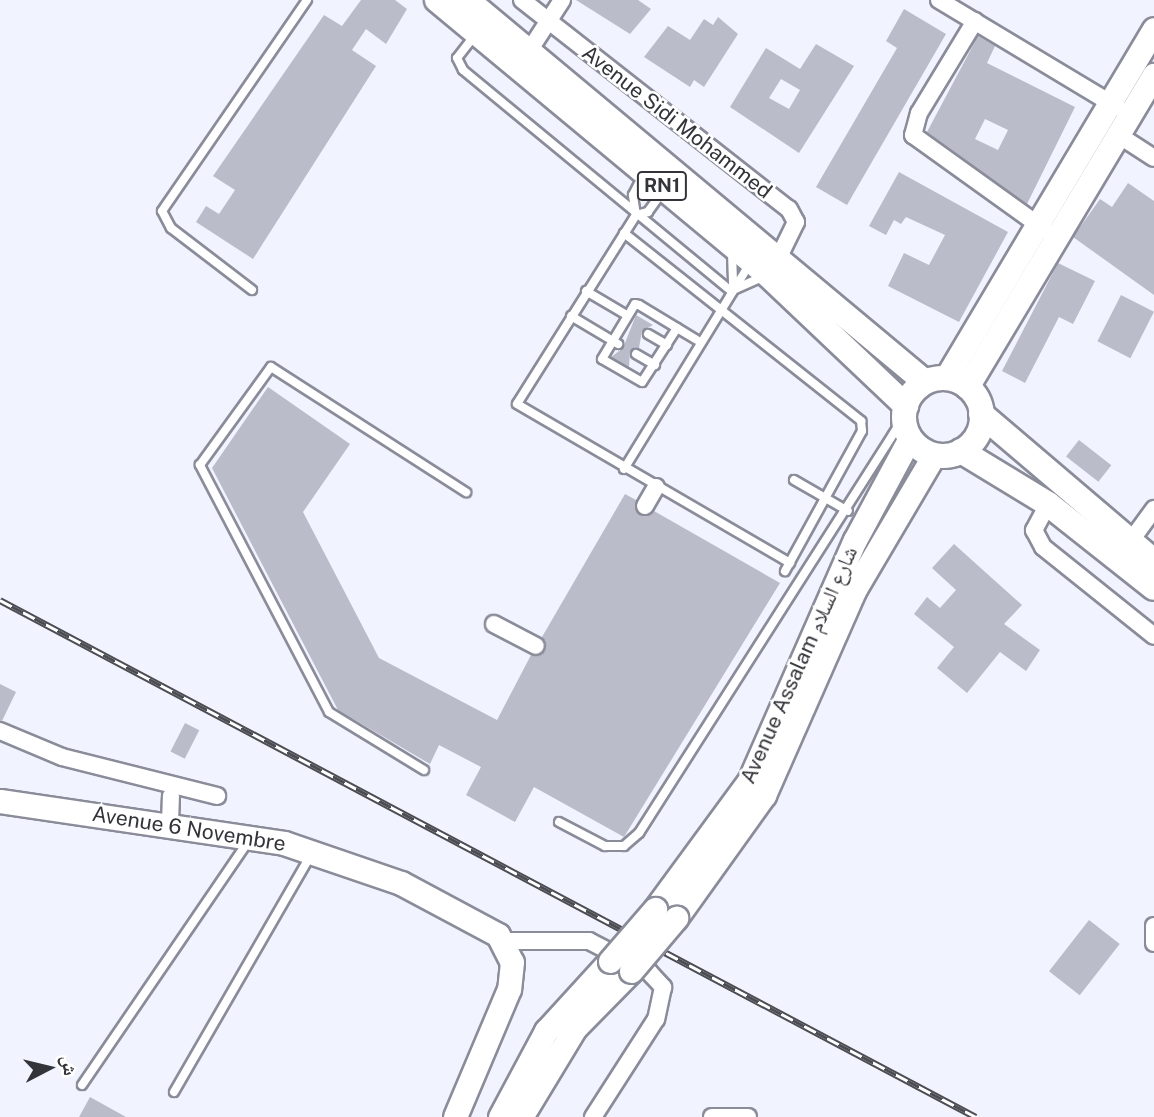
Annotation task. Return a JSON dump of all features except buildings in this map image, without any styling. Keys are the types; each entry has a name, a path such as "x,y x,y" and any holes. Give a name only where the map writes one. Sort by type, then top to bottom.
{"main road":[{"name":"Avenue Sidi Mohammed","path":"437,0 644,172 758,260 946,382"},
{"name":"Avenue Sidi Mohammed","path":"467,0 529,51 758,260 907,420"},
{"name":"RN1","path":"946,382 1154,561"},
{"path":"907,420 946,382"},
{"path":"934,455 961,451 977,436 981,414"},
{"name":"RN1","path":"907,420 934,455"},
{"path":"961,451 1048,504 1154,588"}],"street":[{"name":"Avenue Sidi Mohammed","path":"522,0 789,209 796,222 758,260"},
{"path":"529,51 562,0"},
{"path":"939,0 1109,101 1125,126 1154,158"},
{"path":"975,20 919,113 913,135 1048,232"},
{"path":"1048,232 1109,101 1154,29"},
{"path":"946,382 1048,232 1125,126 1154,75"},
{"name":"Avenue Assalam شارع السلام","path":"666,913 749,781 907,420"},
{"name":"Avenue Assalam شارع السلام","path":"521,1117 581,1019 620,966 764,795 855,589 934,455"},
{"path":"645,506 656,487"},
{"path":"1048,504 1034,530 1043,547 1154,636"},
{"path":"1130,542 1154,509"},
{"path":"494,624 537,646"},
{"path":"0,730 62,757 166,790 217,796"},
{"path":"166,790 170,823"},
{"name":"Avenue 6 Novembre","path":"0,802 170,823 252,836 313,851 466,914 504,941"},
{"path":"1154,926 1154,943"},
{"path":"455,1117 506,1000 512,962 504,941 589,941 649,972 663,987 656,1019 593,1117"},
{"name":"Avenue Assalam شارع السلام","path":"500,1117 546,1031 620,966"},
{"path":"712,1117 747,1117"}],"lane":[{"path":"252,290 171,228 162,211 307,0"},
{"path":"477,33 457,63 636,216 733,291"},
{"path":"636,216 633,193 644,172"},
{"path":"624,233 861,421 862,431 787,567 517,404 624,233 636,216 649,212 665,189"},
{"path":"624,469 697,340 717,309 758,260"},
{"path":"733,291 758,260"},
{"path":"733,291 758,260"},
{"path":"586,290 625,319"},
{"path":"677,328 642,382 602,359 609,339 639,305 697,340"},
{"path":"571,316 618,344"},
{"path":"648,334 667,345"},
{"path":"636,354 655,365"},
{"path":"424,769 329,712 200,465 271,367 466,492"},
{"path":"559,822 605,846 624,846 639,833 907,420"},
{"path":"794,480 848,511"},
{"path":"82,1085 252,836"},
{"path":"174,1092 313,851"}],"railway":[{"path":"0,600 976,1117"}]}
